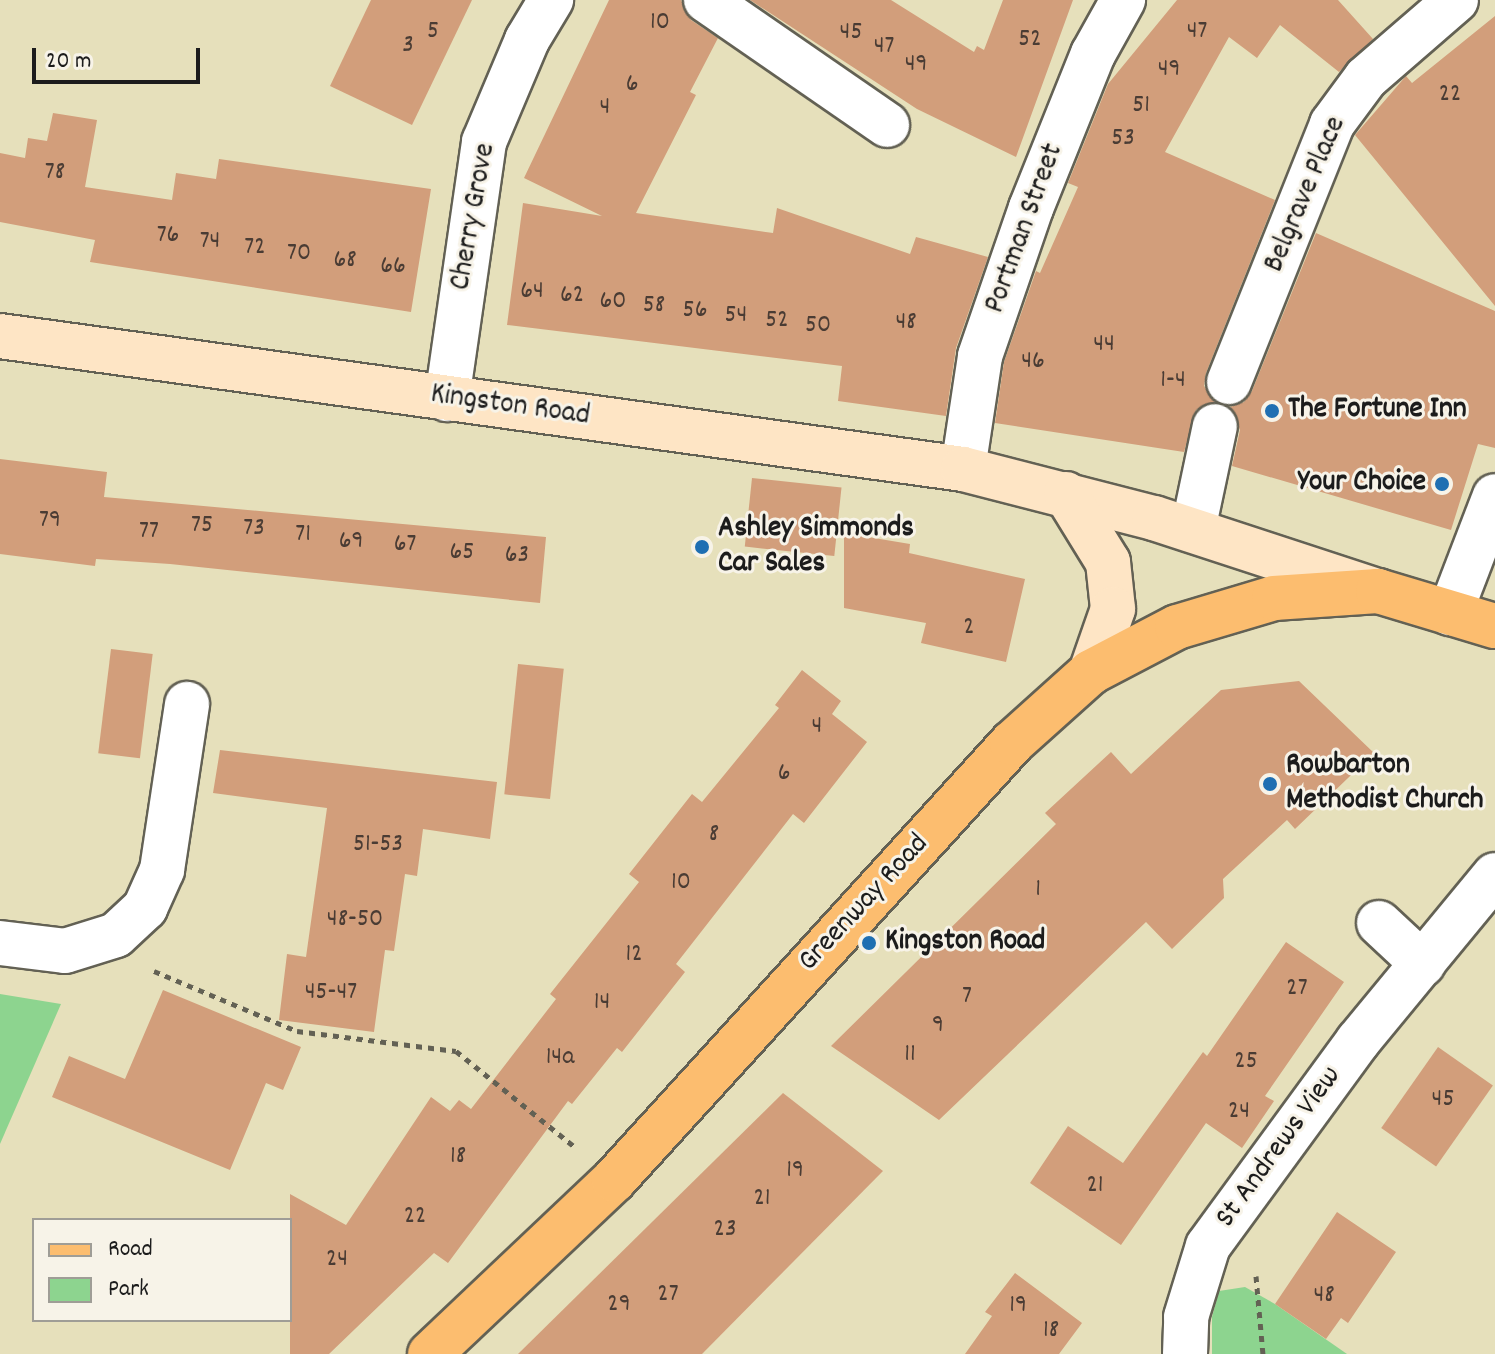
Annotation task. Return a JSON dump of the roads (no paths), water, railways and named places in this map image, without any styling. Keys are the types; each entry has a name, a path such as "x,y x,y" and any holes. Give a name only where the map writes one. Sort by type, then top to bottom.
{"main road":[{"name":"Greenway Road","path":"430,1354 614,1180 1012,743 1091,672 1177,627 1274,598 1378,591"},
{"name":"Kingston Road","path":"1378,591 1495,626"}],"street":[{"name":"Cherry Grove","path":"447,399 484,142 527,40 551,0"},
{"path":"706,0 887,125"},
{"name":"Portman Street","path":"963,469 985,341 1087,68 1123,0"},
{"name":"Belgrave Place","path":"1229,382 1332,124 1366,78 1456,0"},
{"name":"Kingston Road","path":"0,336 963,469 1193,530 1378,591"},
{"path":"1193,530 1215,426"},
{"path":"1066,494 1108,562 1113,609 1091,672"},
{"path":"1450,613 1495,496"},
{"path":"0,943 65,951 108,937 145,908 162,870 187,704"},
{"name":"St Andrews View","path":"1185,1354 1186,1317 1208,1246 1358,1041 1495,875"},
{"path":"1379,923 1423,964"}],"place":[{"name":"The Fortune Inn","path":"1272,411"},
{"name":"Your Choice","path":"1442,484"},
{"name":"Ashley Simmonds Car Sales","path":"702,547"},
{"name":"Rowbarton Methodist Church","path":"1270,784"},
{"name":"Kingston Road","path":"869,943"}]}
